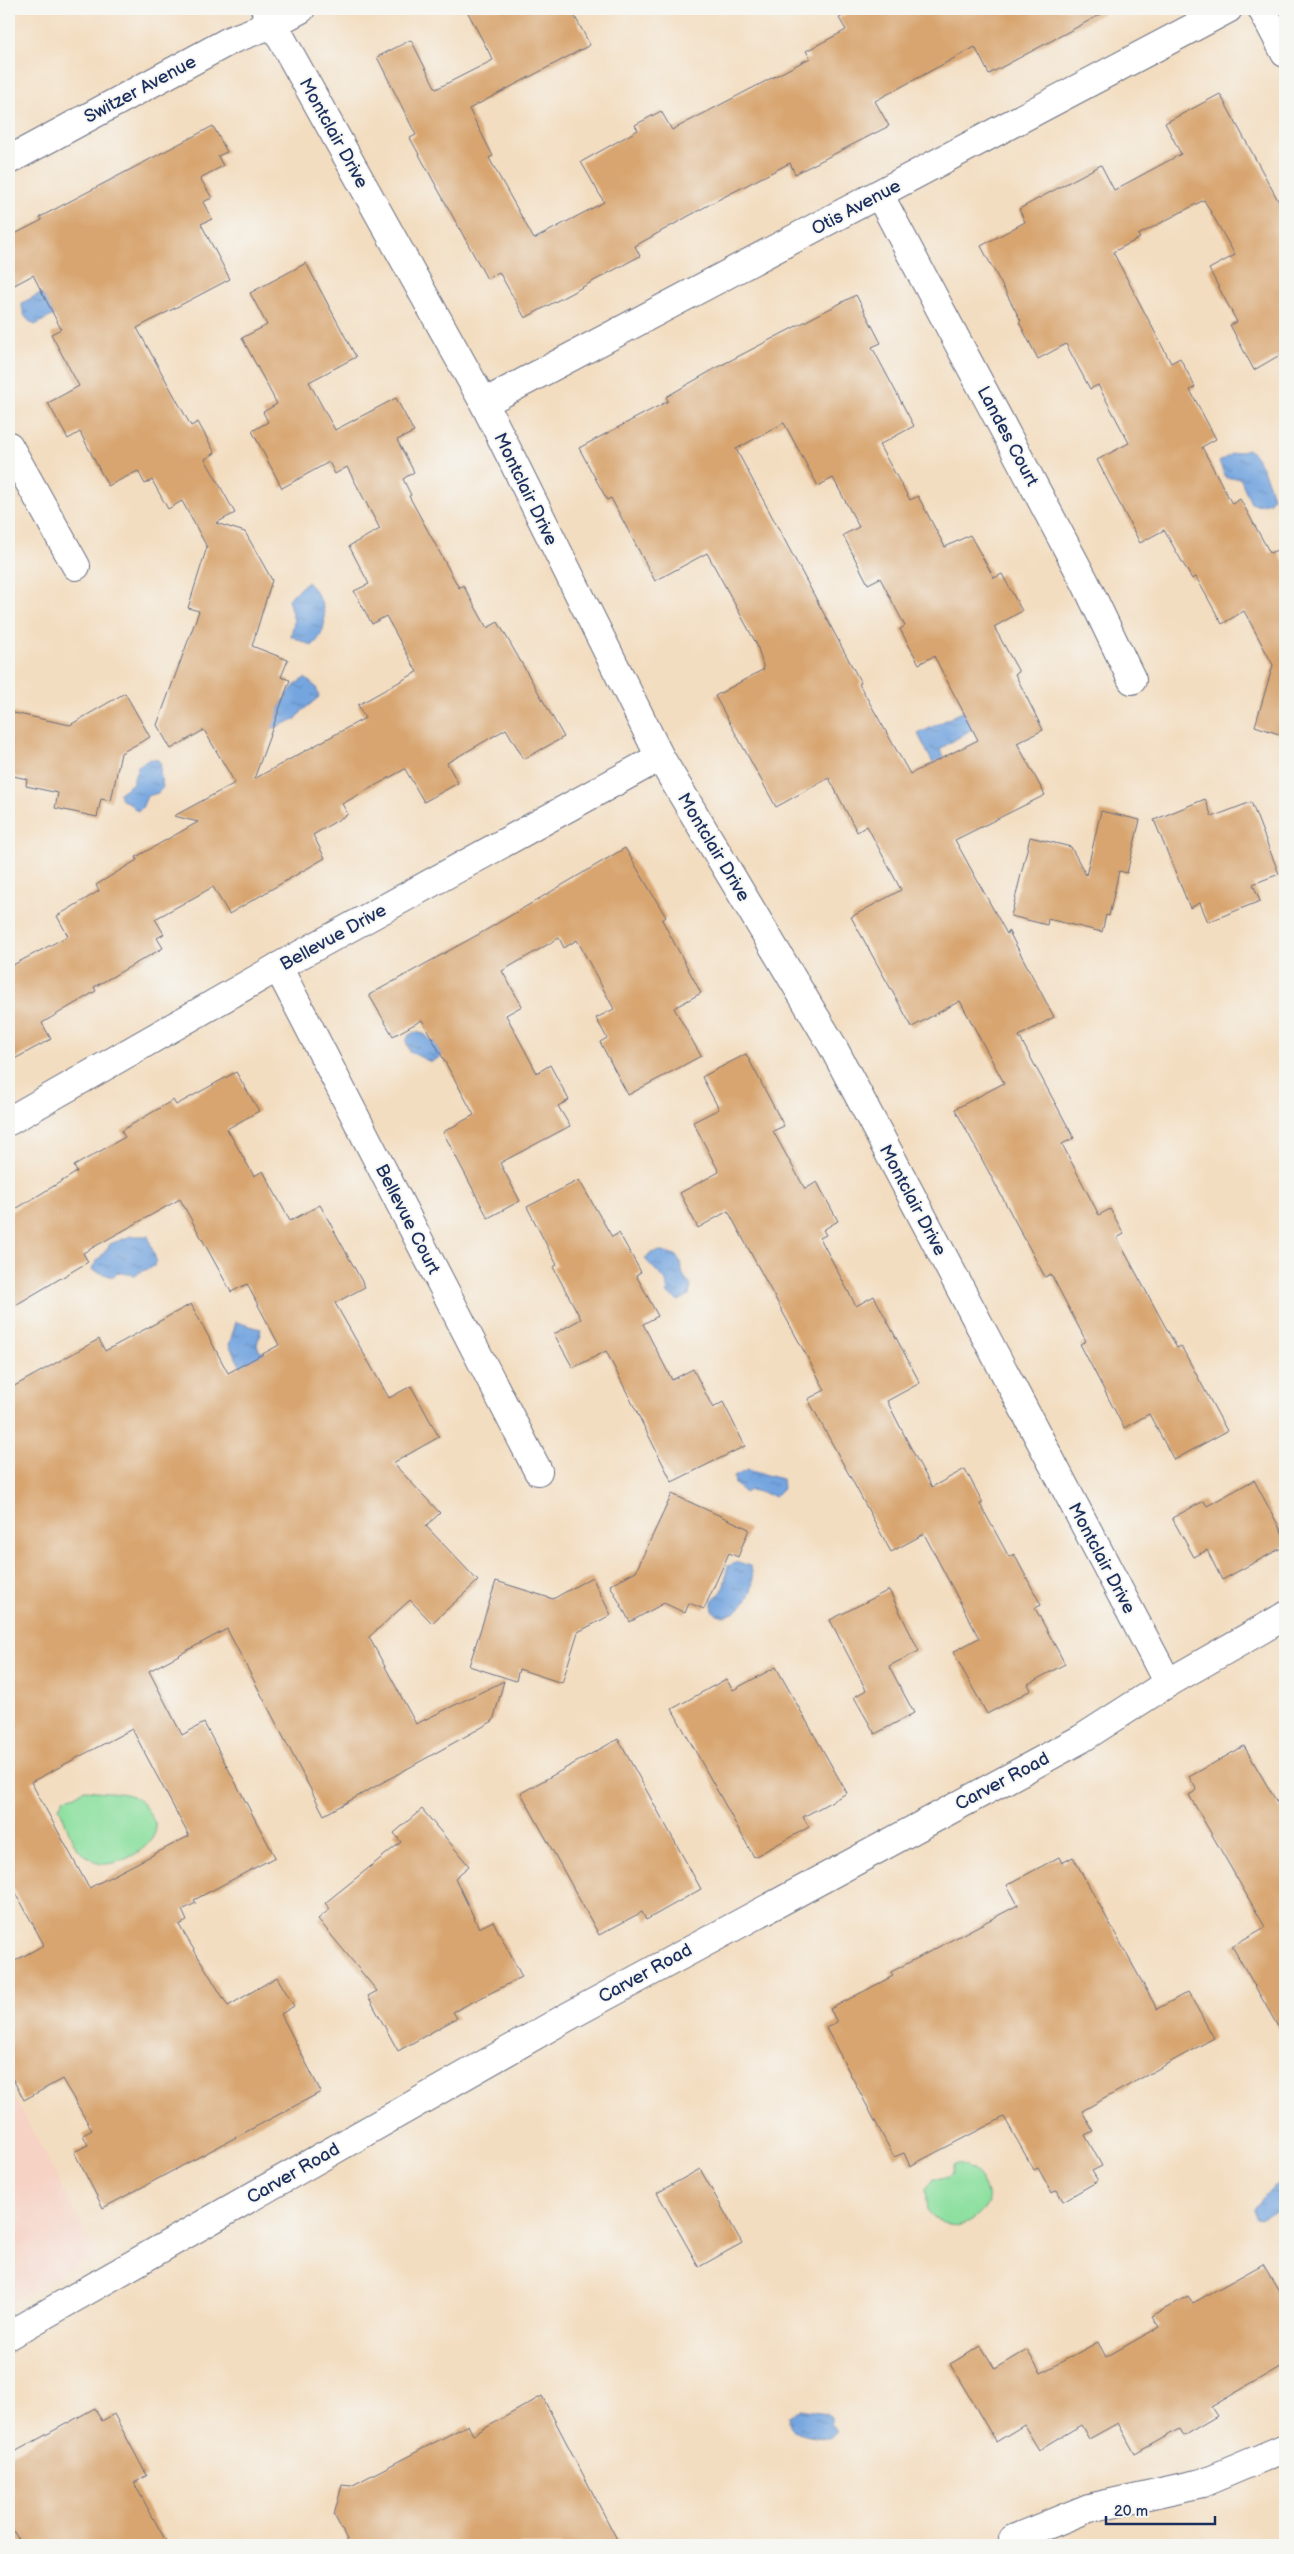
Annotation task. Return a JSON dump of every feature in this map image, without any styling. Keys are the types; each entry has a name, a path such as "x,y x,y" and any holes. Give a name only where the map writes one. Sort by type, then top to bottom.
{"street":[{"name":"Switzer Avenue","path":"9,160 231,40 269,16 301,9"},
{"name":"Otis Avenue","path":"484,403 1228,9"},
{"path":"1262,9 1285,52"},
{"name":"Montclair Drive","path":"269,16 484,403 660,757 832,1045 1168,1683"},
{"name":"Landes Court","path":"879,194 1085,582 1132,680"},
{"path":"9,446 76,566"},
{"name":"Bellevue Drive","path":"9,1121 278,967 660,757"},
{"name":"Bellevue Court","path":"278,967 538,1470"},
{"name":"Carver Road","path":"9,2336 577,2011 1081,1739 1168,1683 1285,1616"},
{"path":"1013,2542 1090,2508 1202,2483 1285,2448"}],"shaded area":[{"path":"9,2087 97,2254 9,2303"}],"green space":[{"path":"84,1789 126,1794 139,1800 156,1825 155,1833 144,1848 136,1854 109,1864 101,1864 79,1851 72,1840 59,1807 64,1798 77,1795"},
{"path":"954,2165 965,2166 975,2173 983,2183 988,2201 977,2217 961,2225 952,2226 936,2219 928,2211 926,2189 934,2178 945,2178 951,2175"}],"water":[{"path":"75,282 80,301 35,325 25,316 22,303 41,293 44,298"},
{"path":"1248,449 1260,464 1266,478 1273,497 1270,502 1257,505 1251,503 1240,478 1226,478 1219,462 1231,454"},
{"path":"307,582 318,596 324,613 323,631 319,639 312,646 291,636 294,621 288,599"},
{"path":"305,678 316,687 319,697 302,711 296,719 271,729 280,707 288,694 298,682"},
{"path":"968,709 977,726 940,749 951,771 940,777 918,734"},
{"path":"150,759 158,760 161,764 160,772 163,787 158,793 147,796 142,808 137,811 128,802 121,800 119,793 132,784 138,766"},
{"path":"415,1032 424,1034 433,1042 443,1039 445,1054 431,1062 410,1052 406,1041 409,1035"},
{"path":"131,1236 148,1236 156,1260 154,1266 134,1275 117,1272 113,1277 92,1270 95,1263 110,1244"},
{"path":"660,1251 676,1255 680,1261 683,1275 691,1286 689,1295 679,1301 668,1294 666,1281 645,1259 650,1253"},
{"path":"236,1322 261,1329 257,1345 260,1352 264,1352 268,1357 247,1378 229,1345"},
{"path":"747,1470 782,1479 783,1488 775,1496 750,1490 745,1493 735,1484 734,1477"},
{"path":"738,1562 750,1566 753,1579 751,1591 745,1602 737,1610 729,1615 721,1616 715,1612 712,1601 723,1589 728,1566"},
{"path":"1285,2180 1285,2206 1260,2220 1256,2218 1254,2208 1268,2192"},
{"path":"801,2409 826,2413 831,2417 831,2423 837,2432 831,2438 810,2436 796,2432 788,2422 789,2415"}],"building":[{"path":"466,9 571,9 590,45 469,109 493,156 489,158 534,239 604,202 581,162 638,130 635,125 661,111 672,130 810,58 806,51 846,30 839,18 856,9 1111,9 989,74 975,47 875,101 889,126 795,174 790,163 712,203 635,246 640,256 525,318 499,272 487,279 410,138 416,135 377,57 411,40 436,89 493,60"},
{"path":"1220,94 1285,213 1285,352 1254,370 1230,325 1237,322 1209,269 1235,255 1204,200 1138,235 1140,238 1113,252 1171,363 1180,358 1195,387 1190,390 1216,439 1202,447 1232,504 1240,499 1270,553 1277,550 1285,565 1285,736 1255,726 1273,665 1244,611 1222,624 1196,577 1192,579 1164,530 1140,543 1097,460 1129,443 1098,385 1090,389 1066,344 1038,359 1019,322 1021,321 981,246 1025,222 1019,209 1101,165 1114,190 1181,154 1165,123"},
{"path":"213,126 227,152 218,156 223,166 200,178 212,198 203,202 212,219 201,224 230,279 137,328 191,426 198,422 215,453 205,459 235,513 216,523 245,532 272,580 252,646 288,660 281,677 290,680 254,779 365,718 358,705 417,672 386,616 372,624 354,591 369,584 349,546 380,529 347,467 335,474 329,462 282,488 252,431 268,422 263,412 277,404 242,338 267,325 250,293 306,263 356,357 309,382 335,430 396,398 414,432 397,440 414,472 403,479 411,495 409,496 459,588 463,585 487,628 498,622 564,737 524,759 506,729 447,763 458,783 424,802 405,769 342,804 348,814 313,835 325,858 229,914 213,887 155,919 164,934 157,938 163,948 94,987 96,991 42,1023 51,1039 9,1062 9,967 68,936 57,916 99,891 96,885 137,860 136,857 198,822 174,816 235,783 204,730 171,749 157,725 199,611 188,608 207,547 182,501 168,509 152,480 145,484 138,471 108,486 80,432 68,439 48,403 79,386 51,334 61,329 33,275 9,288 9,237 42,220 40,217"},
{"path":"856,295 881,343 872,347 914,426 879,445 910,500 918,496 945,547 970,535 994,578 1002,574 1022,611 994,627 1019,672 1015,674 1043,730 1017,743 1045,795 955,840 1007,934 1008,930 1054,1017 1019,1036 1074,1138 1062,1144 1099,1215 1110,1209 1124,1234 1117,1238 1177,1348 1181,1346 1227,1431 1174,1460 1149,1414 1124,1428 1080,1344 1086,1341 1051,1274 1045,1277 955,1109 1004,1083 960,1001 912,1027 851,917 901,890 867,826 857,832 829,778 776,807 715,696 764,669 757,645 707,553 655,581 611,498 607,500 579,448 668,401 666,397 716,368","holes":["784,423 818,486 833,478 859,527 843,535 868,584 880,578 905,626 900,629 919,664 934,656 978,740 910,774 859,684 861,683 736,449"]},
{"path":"125,693 150,737 121,753 111,801 101,799 97,817 55,808 58,793 26,786 27,779 9,775 9,712 70,725"},
{"path":"1205,799 1212,817 1251,802 1279,874 1253,884 1260,901 1208,922 1200,903 1190,908 1154,820"},
{"path":"1101,811 1140,820 1127,873 1119,871 1109,916 1106,915 1102,932 1048,919 1047,925 1011,916 1030,837 1071,847 1086,875"},
{"path":"625,848 666,917 662,920 701,993 674,1008 701,1056 628,1095 600,1042 607,1038 596,1018 614,1009 577,940 564,948 559,938 502,971 522,1006 506,1015 537,1073 550,1065 569,1100 558,1106 570,1126 500,1163 520,1201 488,1218 443,1132 474,1115 422,1020 393,1036 369,995 481,933"},
{"path":"746,1054 784,1126 773,1131 805,1189 817,1182 838,1221 823,1230 826,1235 820,1238 856,1306 874,1296 920,1383 887,1401 915,1456 932,1487 965,1469 983,1503 980,1504 1009,1557 1014,1554 1041,1605 1035,1608 1065,1664 1028,1684 1031,1690 987,1714 953,1652 979,1638 924,1534 891,1552 808,1399 825,1390 728,1211 698,1228 680,1193 719,1172 693,1122 719,1109 702,1077"},
{"path":"236,1072 259,1111 227,1129 254,1176 263,1171 290,1221 320,1205 365,1287 335,1303 389,1398 411,1386 439,1437 393,1463 440,1513 426,1526 478,1581 432,1623 410,1600 369,1637 416,1724 504,1681 493,1721 324,1815 227,1629 149,1671 182,1735 204,1723 275,1857 194,1900 196,1903 182,1910 187,1921 179,1925 228,2006 277,1977 294,2006 281,2014 321,2092 103,2208 74,2152 88,2145 83,2135 92,2130 62,2079 24,2100 9,2072 9,1964 44,1945 9,1880 9,1389 99,1339 105,1351 191,1304 228,1373 279,1345 247,1284 231,1292 180,1199 83,1253 88,1262 9,1309 9,1213 77,1172 74,1166 125,1137 121,1131 173,1100 176,1105","holes":["132,1729 189,1836 89,1888 31,1782"]},
{"path":"579,1180 612,1237 619,1233 641,1272 636,1275 658,1316 643,1324 672,1380 693,1369 713,1408 723,1402 745,1446 672,1482 606,1351 573,1368 554,1334 581,1319 553,1267 557,1265 527,1207"},
{"path":"1254,1480 1285,1538 1285,1546 1222,1580 1207,1550 1194,1557 1172,1518 1204,1501 1207,1506"},
{"path":"672,1494 749,1529 738,1557 729,1553 704,1609 689,1603 685,1613 664,1603 630,1622 610,1585 636,1571"},
{"path":"592,1577 611,1615 578,1632 562,1683 519,1669 516,1681 469,1666 496,1581 553,1599"},
{"path":"889,1590 919,1651 889,1666 914,1713 875,1734 854,1697 866,1690 830,1620"},
{"path":"776,1667 847,1793 803,1817 809,1827 754,1857 672,1709 726,1679 733,1690"},
{"path":"618,1739 701,1889 646,1920 642,1912 599,1935 521,1793"},
{"path":"1244,1746 1285,1816 1285,2039 1232,1946 1265,1927 1189,1795 1197,1790 1189,1777"},
{"path":"422,1809 469,1866 455,1878 479,1928 493,1921 522,1977 453,2012 457,2018 398,2051 368,1996 377,1991 318,1919 330,1909 325,1903 401,1842 394,1833"},
{"path":"1059,1857 1062,1863 1073,1857 1157,2009 1188,1992 1214,2038 1082,2111 1093,2131 1085,2135 1102,2166 1092,2171 1098,2181 1063,2201 1057,2190 1052,2193 1038,2168 1034,2170 1004,2117 910,2166 904,2153 894,2157 826,2028 837,2022 830,2009 893,1976 891,1972 1018,1905 1007,1885"},
{"path":"700,2169 742,2243 699,2267 657,2193"},
{"path":"1263,2264 1285,2301 1285,2364 1211,2407 1217,2416 1183,2436 1179,2429 1135,2454 1118,2423 1089,2439 1081,2425 1039,2450 1024,2425 996,2442 950,2364 981,2346 995,2369 1027,2350 1041,2373 1098,2342 1106,2357 1159,2327 1152,2316 1188,2296 1193,2303"},
{"path":"542,2396 620,2545 350,2545 334,2515 342,2485 351,2486 468,2425 473,2435"},
{"path":"95,2408 102,2421 114,2414 147,2476 134,2483 168,2545 21,2545 9,2522 9,2455"}]}
